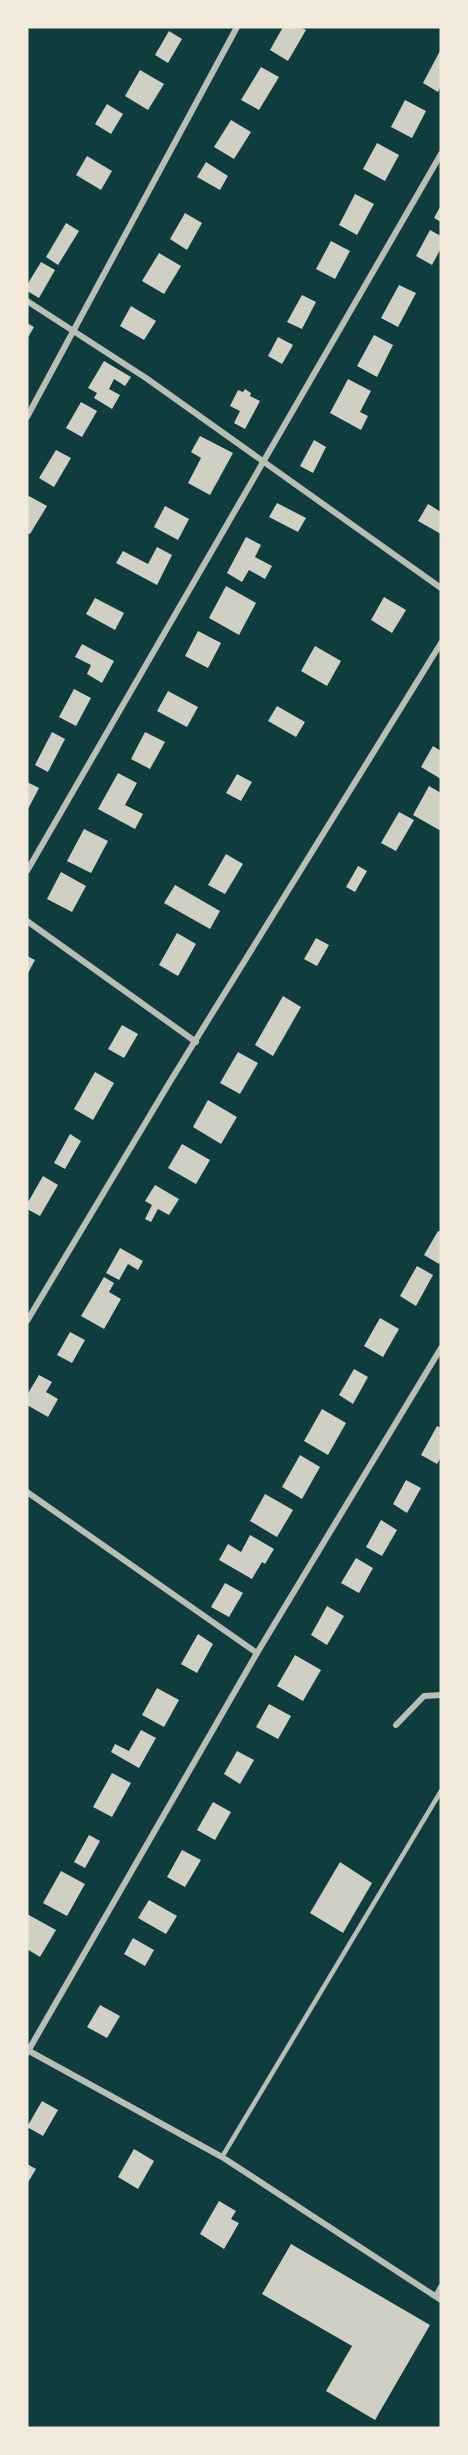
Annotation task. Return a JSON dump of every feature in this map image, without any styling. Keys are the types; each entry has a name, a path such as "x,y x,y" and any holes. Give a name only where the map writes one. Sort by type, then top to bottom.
{"street":[{"path":"27,417 237,27"},
{"path":"27,871 441,154"},
{"path":"27,301 146,378 441,588"},
{"path":"27,1321 441,643"},
{"path":"27,921 196,1042"},
{"path":"441,1348 257,1653 28,2052 222,2157 438,2298 441,2287"},
{"path":"27,1492 257,1653"},
{"path":"396,1725 424,1696 441,1695"}],"lane":[{"path":"222,2157 441,1791"}],"building":[{"path":"283,27 300,27 306,30 288,61 270,50"},
{"path":"169,31 182,39 168,63 155,55"},
{"path":"441,49 441,86 438,92 423,83"},
{"path":"261,67 279,77 259,110 241,100"},
{"path":"140,70 164,84 148,110 125,96"},
{"path":"405,100 426,111 412,138 391,127"},
{"path":"107,104 123,114 111,134 95,124"},
{"path":"231,120 251,132 234,159 214,147"},
{"path":"377,143 399,155 385,181 363,169"},
{"path":"87,156 112,171 101,190 76,175"},
{"path":"206,162 228,176 220,190 197,177"},
{"path":"355,194 374,204 357,235 339,225"},
{"path":"441,205 441,222 434,218"},
{"path":"185,213 202,223 187,250 170,239"},
{"path":"66,223 79,231 58,265 46,257"},
{"path":"430,230 441,236 441,248 432,265 416,256"},
{"path":"331,241 350,251 335,279 316,269"},
{"path":"159,253 181,266 164,294 142,281"},
{"path":"41,262 55,270 39,298 27,291 27,285"},
{"path":"399,285 416,293 398,327 381,318"},
{"path":"302,295 316,302 302,329 287,322"},
{"path":"131,306 156,321 144,340 120,326"},
{"path":"27,323 34,327 27,339"},
{"path":"374,335 393,345 377,377 357,366"},
{"path":"278,337 293,345 282,364 268,356"},
{"path":"104,361 131,377 125,386 114,379 109,389 120,395 112,409 94,398 97,393 88,388"},
{"path":"348,379 371,391 360,412 368,416 361,430 330,413"},
{"path":"245,389 251,393 250,396 260,401 245,429 234,423 240,411 230,406 238,390 243,392"},
{"path":"81,402 97,411 82,437 66,428"},
{"path":"200,436 233,453 210,495 188,483 201,458 191,452"},
{"path":"314,440 326,447 313,473 300,466"},
{"path":"56,450 71,458 54,487 39,478"},
{"path":"29,496 47,506 30,534 27,533 27,499"},
{"path":"277,503 306,518 298,532 269,517"},
{"path":"428,504 441,512 441,534 418,521"},
{"path":"165,506 189,519 178,540 154,527"},
{"path":"246,537 261,545 255,557 272,566 265,579 249,570 242,582 227,573"},
{"path":"157,547 172,555 157,585 116,563 123,551 148,564"},
{"path":"226,586 256,603 239,635 209,618"},
{"path":"384,597 406,610 392,633 371,620"},
{"path":"95,598 124,613 115,630 86,614"},
{"path":"198,631 221,643 208,668 185,656"},
{"path":"82,644 114,661 102,683 87,674 91,665 75,657"},
{"path":"315,646 341,661 327,686 301,671"},
{"path":"74,689 91,698 76,726 59,717"},
{"path":"168,691 198,707 187,727 157,711"},
{"path":"277,706 305,722 296,737 268,721"},
{"path":"52,732 65,739 48,772 35,765"},
{"path":"145,732 165,742 150,769 131,759"},
{"path":"433,746 441,751 441,779 421,767"},
{"path":"118,773 137,783 125,805 143,814 135,829 98,809"},
{"path":"237,774 252,782 241,801 226,793"},
{"path":"27,782 39,788 27,811"},
{"path":"429,786 441,793 441,831 413,815"},
{"path":"399,812 414,820 396,851 381,843"},
{"path":"84,829 108,841 91,873 67,861"},
{"path":"226,854 243,864 225,894 208,885"},
{"path":"358,866 367,871 355,892 346,887"},
{"path":"61,872 86,886 72,912 47,899"},
{"path":"175,885 220,911 210,929 164,903"},
{"path":"177,933 196,944 178,976 159,965"},
{"path":"316,938 329,945 317,966 304,959"},
{"path":"27,956 35,960 27,975"},
{"path":"283,996 301,1007 273,1056 255,1045"},
{"path":"122,1025 138,1034 124,1058 108,1049"},
{"path":"238,1052 258,1063 240,1094 220,1083"},
{"path":"95,1072 114,1083 93,1120 74,1109"},
{"path":"208,1100 237,1117 221,1144 193,1127"},
{"path":"70,1134 81,1141 65,1169 54,1163"},
{"path":"182,1144 210,1160 196,1184 168,1168"},
{"path":"43,1176 58,1185 40,1216 27,1209 27,1204"},
{"path":"155,1185 179,1199 169,1215 158,1209 151,1222 145,1219 152,1205 145,1201"},
{"path":"438,1231 441,1232 439,1264 424,1255"},
{"path":"120,1248 143,1261 138,1270 128,1264 119,1280 106,1273"},
{"path":"417,1266 433,1275 416,1306 400,1296"},
{"path":"104,1277 114,1283 109,1292 121,1299 104,1329 81,1316"},
{"path":"380,1318 399,1329 383,1357 364,1346"},
{"path":"70,1332 85,1340 72,1363 57,1355"},
{"path":"354,1369 368,1377 353,1404 339,1395"},
{"path":"39,1375 52,1382 46,1392 58,1399 48,1417 27,1405 27,1395"},
{"path":"322,1409 346,1423 328,1455 304,1441"},
{"path":"437,1426 441,1428 441,1457 437,1464 421,1455"},
{"path":"300,1455 320,1467 302,1499 282,1487"},
{"path":"406,1480 421,1488 407,1513 393,1504"},
{"path":"265,1494 293,1510 277,1537 250,1521"},
{"path":"381,1520 397,1530 382,1556 366,1547"},
{"path":"250,1535 274,1549 265,1564 262,1562 252,1579 219,1560 228,1544 241,1552"},
{"path":"356,1558 373,1568 359,1593 341,1583"},
{"path":"225,1583 243,1593 229,1617 211,1607"},
{"path":"327,1606 344,1616 327,1645 311,1635"},
{"path":"198,1634 213,1644 197,1673 181,1664"},
{"path":"295,1655 321,1670 303,1701 277,1686"},
{"path":"157,1688 179,1700 164,1727 142,1715"},
{"path":"269,1704 291,1716 278,1739 256,1727"},
{"path":"141,1730 156,1738 139,1768 111,1752 115,1744 129,1751"},
{"path":"237,1751 254,1760 240,1784 224,1774"},
{"path":"112,1773 131,1783 112,1817 93,1807"},
{"path":"213,1802 231,1812 215,1840 197,1830"},
{"path":"89,1835 100,1841 85,1868 74,1862"},
{"path":"182,1850 201,1860 185,1887 167,1877"},
{"path":"340,1862 372,1883 343,1933 310,1913"},
{"path":"61,1871 85,1884 67,1916 43,1903"},
{"path":"149,1900 177,1916 166,1934 138,1918"},
{"path":"27,1914 56,1930 40,1957 27,1949"},
{"path":"133,1938 154,1950 145,1966 124,1954"},
{"path":"100,2005 120,2016 107,2038 87,2027"},
{"path":"42,2101 58,2110 43,2136 27,2127"},
{"path":"134,2149 154,2161 138,2189 118,2177"},
{"path":"27,2164 36,2169 27,2184"},
{"path":"219,2201 236,2211 231,2219 239,2223 224,2249 200,2234"},
{"path":"291,2244 430,2325 375,2420 326,2391 352,2346 262,2294"}]}
